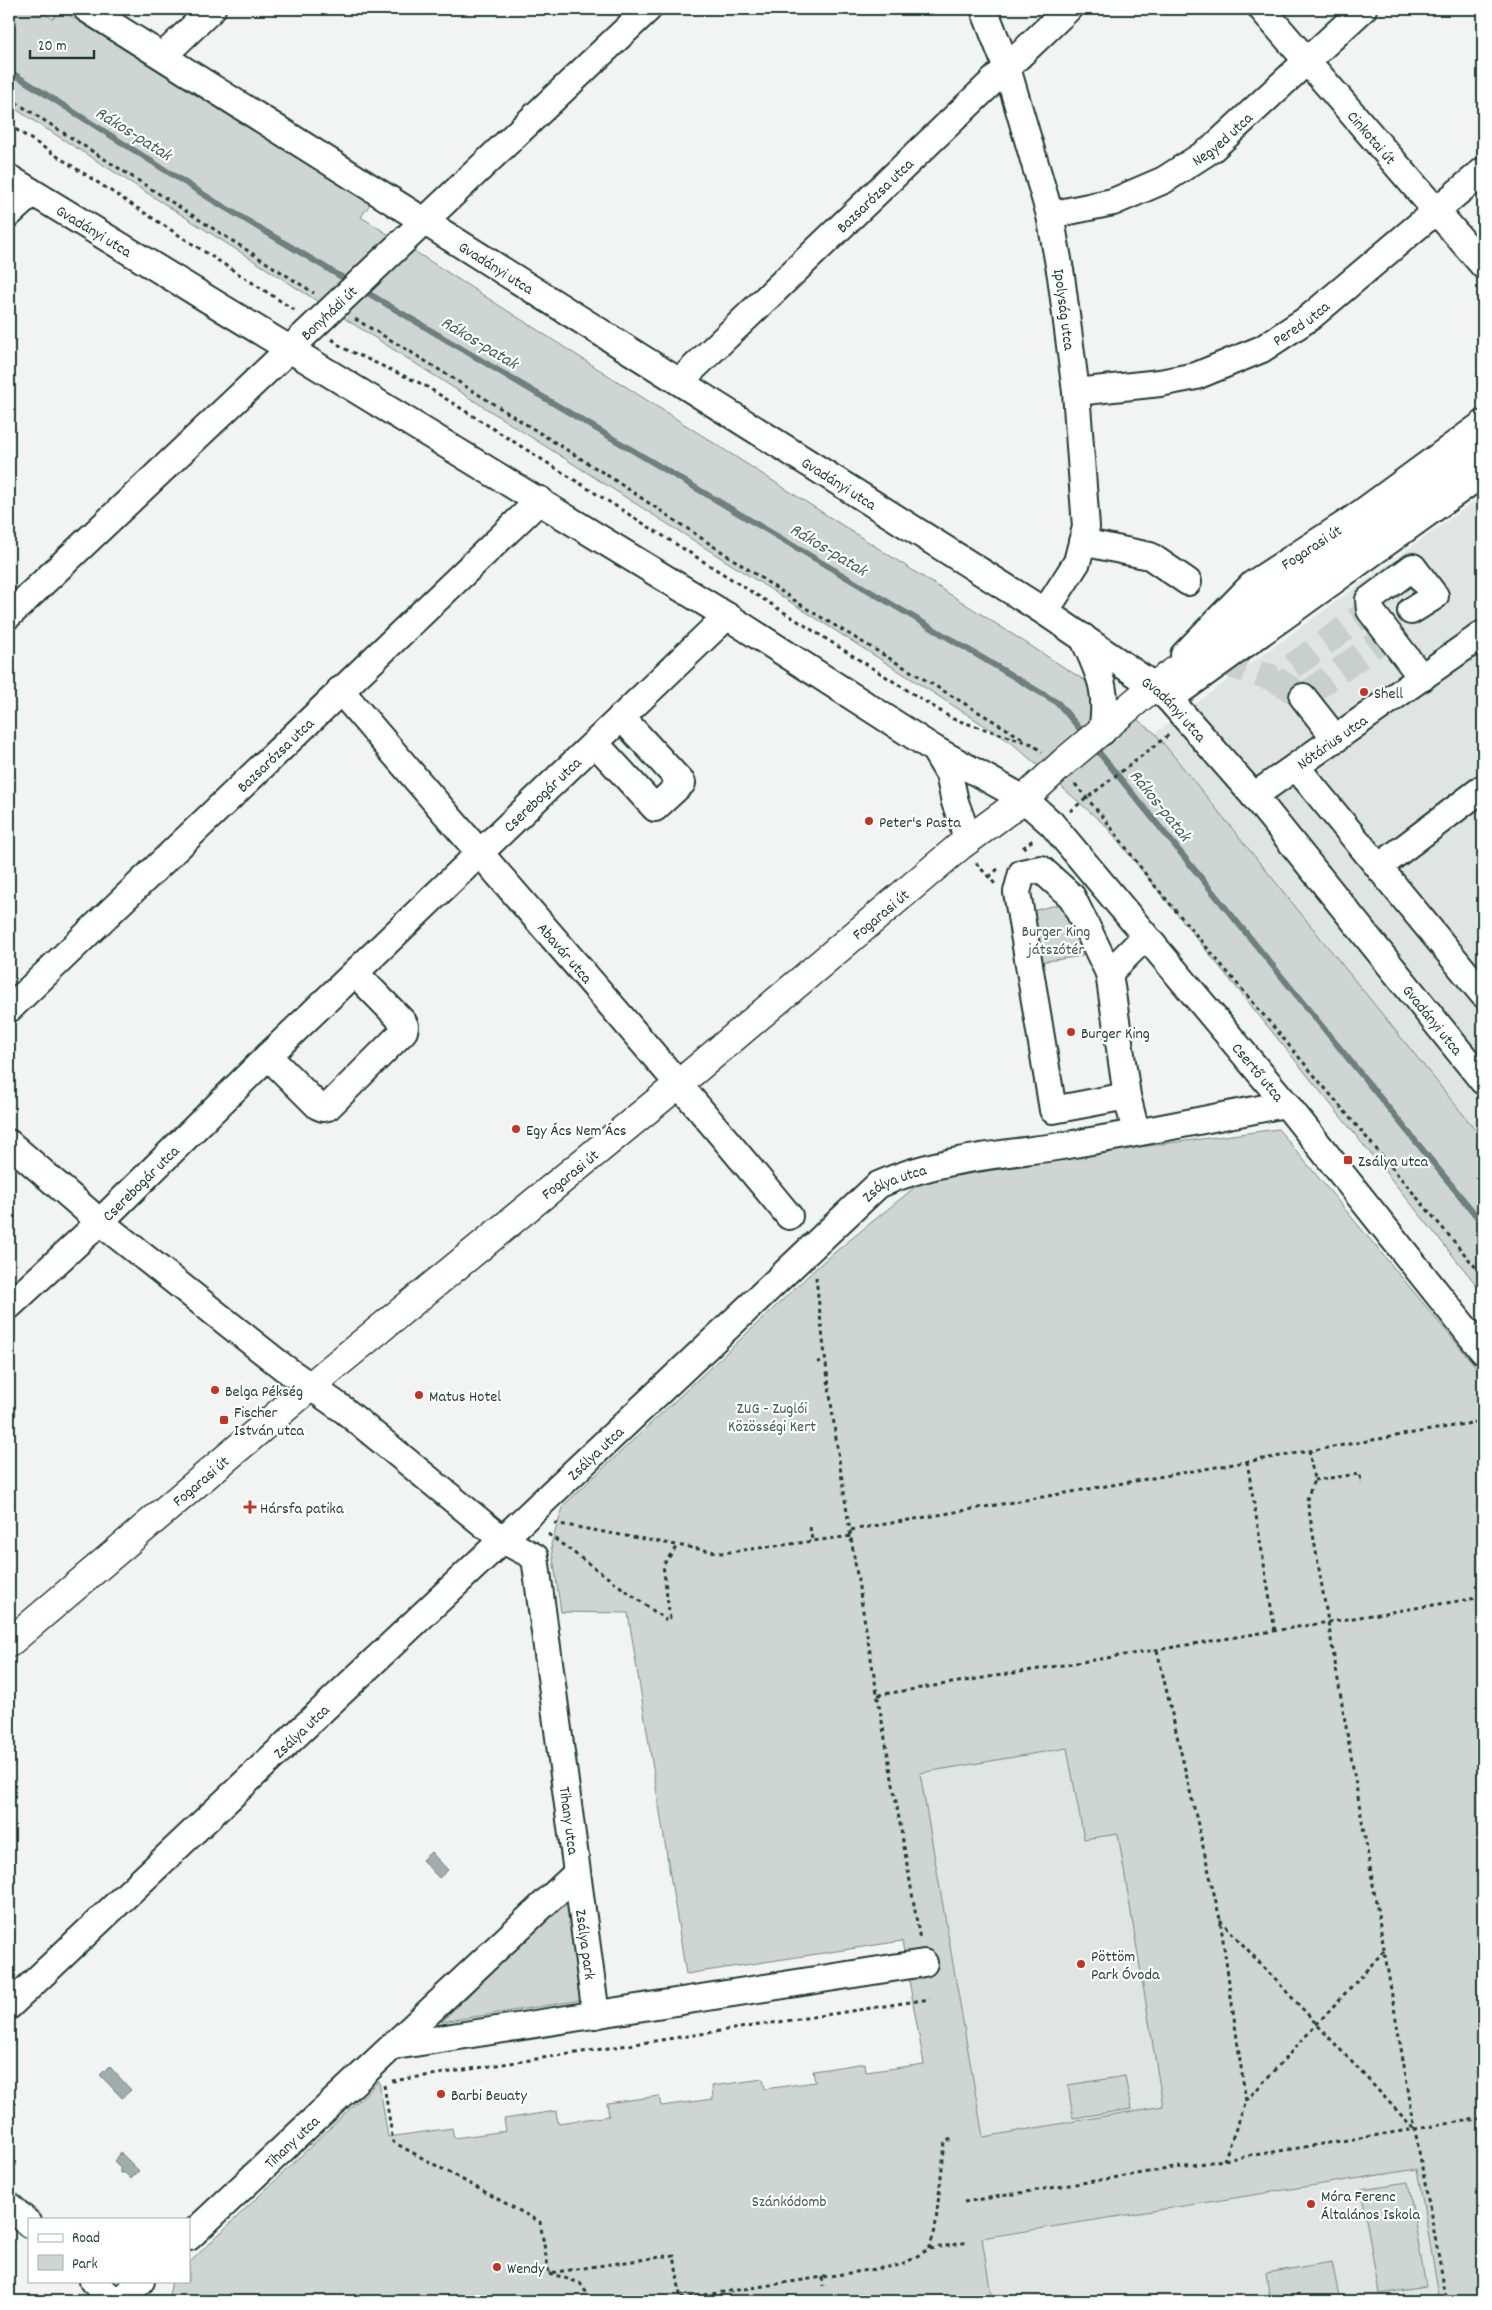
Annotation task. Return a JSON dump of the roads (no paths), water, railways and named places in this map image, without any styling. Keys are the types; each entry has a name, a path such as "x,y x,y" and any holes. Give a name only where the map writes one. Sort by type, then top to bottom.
{"main road":[{"name":"Fogarasi út","path":"9,1643 311,1387 680,1083 965,842 1024,799 1064,762 1102,732 1161,693 1483,451"}],"street":[{"name":"Gvadányi utca","path":"87,9 426,220 1045,612 1161,693 1188,720 1254,796 1483,1081"},
{"path":"163,56 212,9"},
{"name":"Bonyhádi út","path":"9,616 648,9"},
{"name":"Ipolyság utca","path":"984,9 1006,68 1050,216 1062,276 1076,392 1086,527 1076,562 1045,612"},
{"name":"Bazsarózsa utca","path":"680,381 1068,9"},
{"name":"Cinkotai út","path":"1262,9 1483,265"},
{"name":"Negyed utca","path":"1050,216 1113,202 1164,180 1212,149 1363,9"},
{"name":"Pered utca","path":"1076,392 1160,383 1196,376 1262,349 1309,318 1483,172"},
{"name":"Gvadányi utca","path":"9,178 540,500 727,616 934,749 1024,799"},
{"path":"9,214 32,193"},
{"name":"Fogarasi út","path":"1161,693 1253,584 1353,519 1483,424"},
{"path":"1161,693 1483,473"},
{"name":"Bazsarózsa utca","path":"9,1010 340,690 540,500"},
{"path":"1082,542 1150,556 1188,582"},
{"path":"1397,621 1434,596 1413,567 1369,600 1370,610 1397,621 1422,678"},
{"name":"Cserebogár utca","path":"9,1306 100,1222 268,1056 356,974 727,616"},
{"name":"Nótárius utca","path":"1254,796 1297,768 1483,634"},
{"path":"1083,637 1101,677 1105,693 1106,710 1102,732"},
{"name":"Abavár utca","path":"340,690 680,1083 789,1216"},
{"path":"1303,697 1336,739"},
{"path":"594,743 655,808 682,783 621,718"},
{"path":"934,749 949,774 955,802 964,827 965,842"},
{"path":"1297,768 1483,994"},
{"path":"1379,867 1483,788"},
{"name":"Csertő utca","path":"1024,799 1052,824 1286,1104 1483,1351"},
{"path":"1127,1096 1053,1110 1017,892 1022,873 1041,870 1072,897 1109,973 1127,1096 1136,1132"},
{"path":"1109,973 1145,936"},
{"path":"268,1056 318,1106 328,1107 404,1031 405,1026 403,1022 356,974"},
{"name":"Zsálya utca","path":"9,2006 878,1185 900,1175 931,1166 1136,1132 1286,1104"},
{"path":"9,1143 100,1222 311,1387 351,1416 503,1540"},
{"name":"Tihany utca","path":"190,2236 576,1874 535,1557 503,1540"},
{"name":"Zsálya park","path":"576,1874 596,2014"},
{"path":"394,2046 924,1963"},
{"path":"9,2206 28,2223"},
{"path":"94,2282 115,2301"},
{"path":"120,2301 140,2282"}],"waterway":[{"name":"Rákos-patak","path":"9,71 214,201 350,282"},
{"name":"Rákos-patak","path":"361,289 1058,703 1085,735"},
{"name":"Rákos-patak","path":"1093,745 1483,1224"}],"tunnel":[{"path":"1221,662 1275,679 1370,610"},
{"path":"1275,679 1303,697 1390,634"}],"place":[{"name":"Shell","path":"1364,692"},
{"name":"Peter's Pasta","path":"869,821"},
{"name":"Burger King","path":"1071,1032"},
{"name":"Egy Ács Nem Ács","path":"516,1129"},
{"name":"Zsálya utca","path":"1348,1160"},
{"name":"Belga Pékség","path":"215,1390"},
{"name":"Matus Hotel","path":"419,1395"},
{"name":"Fischer István utca","path":"224,1420"},
{"name":"Hársfa patika","path":"250,1507"},
{"name":"Pöttöm Park Óvoda","path":"1081,1964"},
{"name":"Barbi Beuaty","path":"441,2094"},
{"name":"Móra Ferenc Általános Iskola","path":"1311,2204"},
{"name":"Wendy","path":"497,2267"}],"park label":[{"name":"Burger King játszótér","path":"1056,939"},
{"name":"ZUG - Zuglói Közösségi Kert","path":"772,1416"},
{"name":"Szánkódomb","path":"789,2200"}]}
